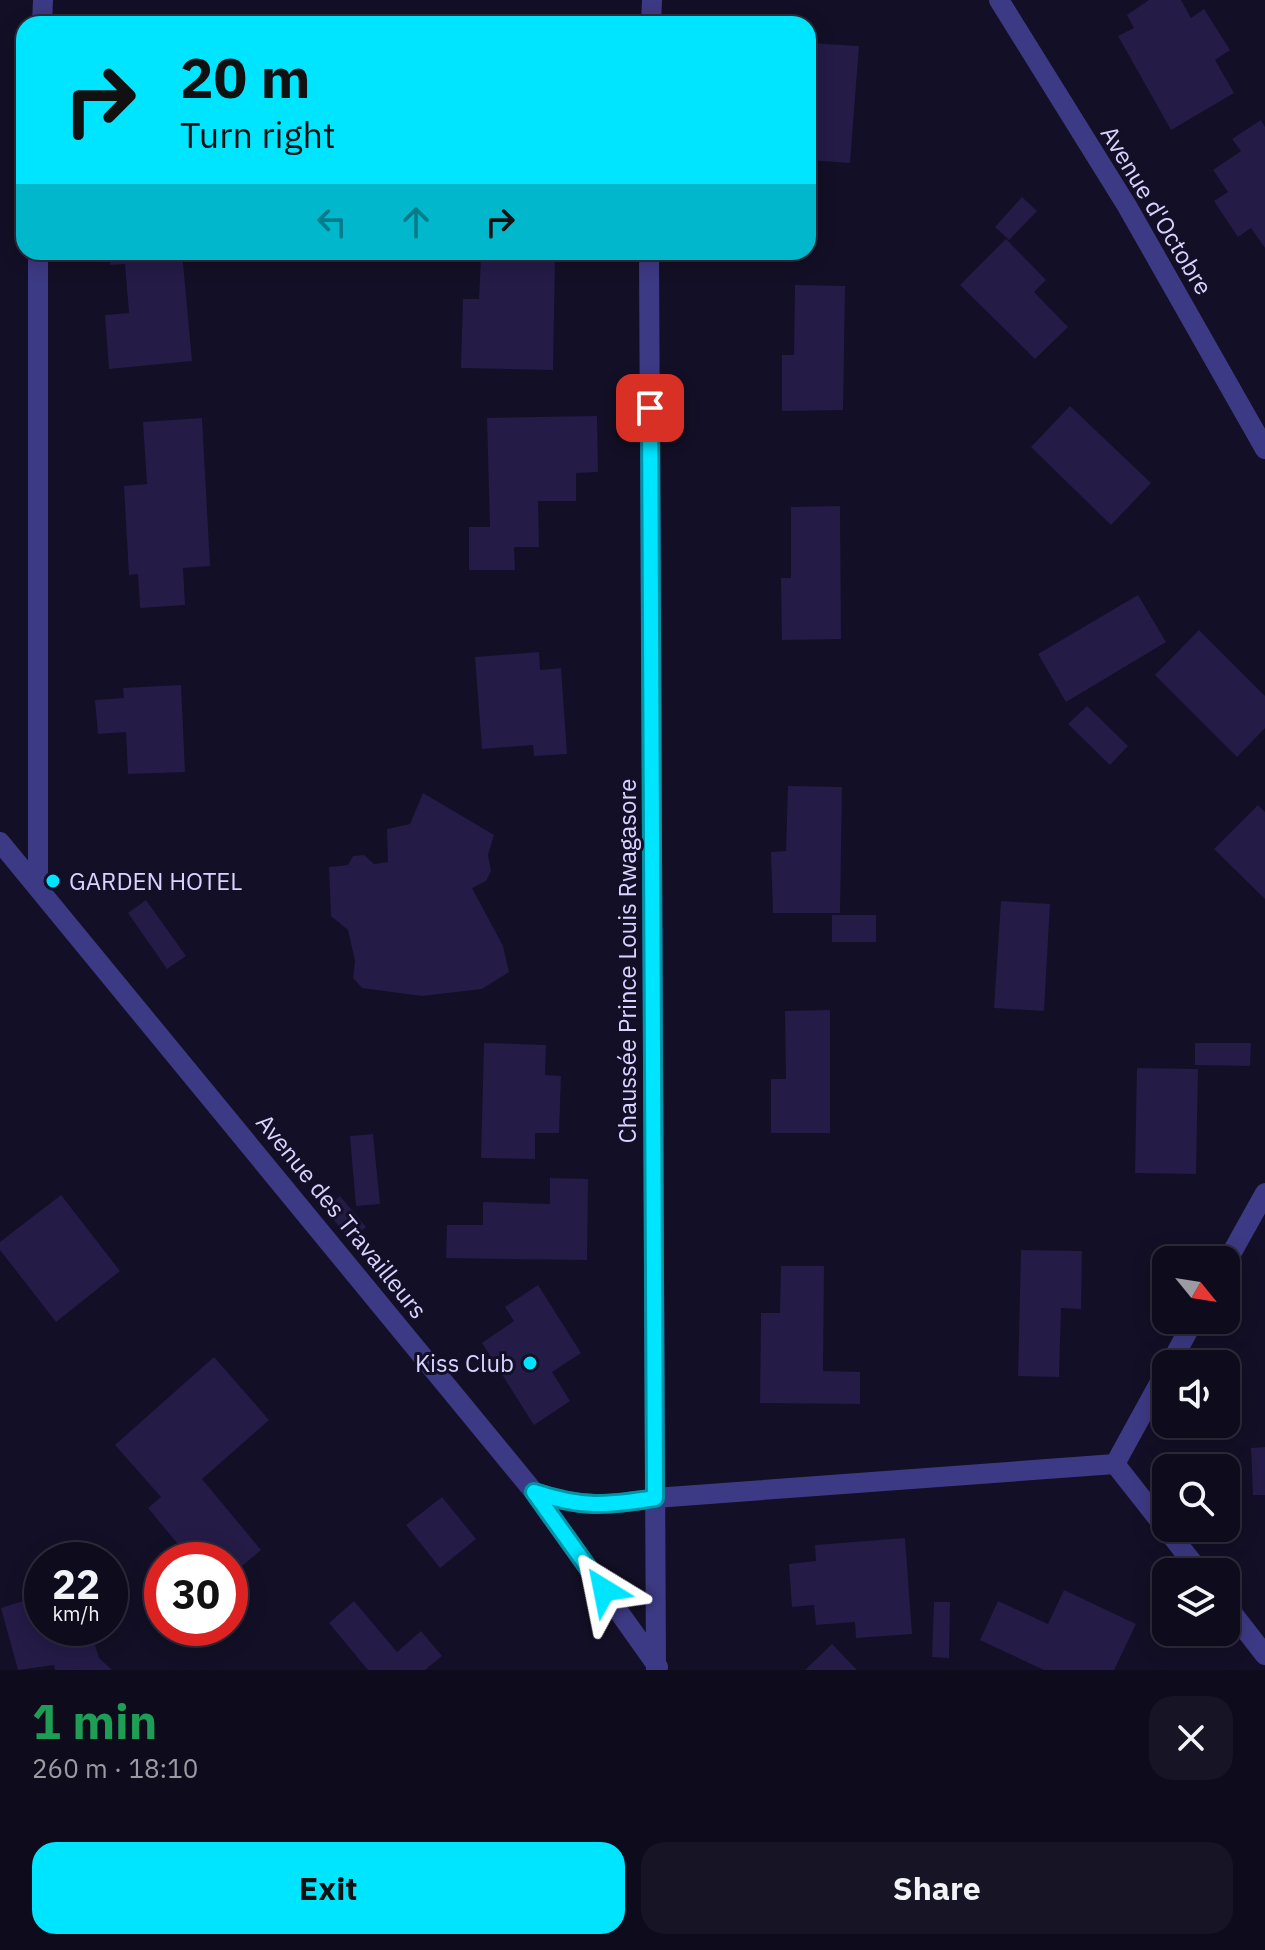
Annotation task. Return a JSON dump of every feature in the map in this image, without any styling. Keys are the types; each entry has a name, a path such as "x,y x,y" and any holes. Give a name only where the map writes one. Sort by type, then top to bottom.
{"street":[{"name":"Avenue d'Octobre","path":"999,0 1127,206 1265,449"},
{"path":"38,260 38,887"},
{"name":"Chaussée Prince Louis Rwagasore","path":"649,260 657,1668"},
{"name":"Avenue des Travailleurs","path":"0,842 534,1492 657,1668"},
{"path":"1235,1246 1265,1193"},
{"path":"1115,1464 1152,1397"},
{"path":"534,1492 572,1504 615,1505 655,1498 1115,1464"},
{"path":"1115,1464 1189,1558"},
{"path":"1240,1623 1265,1655"}],"building":[{"path":"1149,0 1181,0 1191,18 1204,9 1230,50 1215,60 1234,93 1171,130 1118,36 1134,28 1127,15"},
{"path":"816,43 859,46 850,163 816,161"},
{"path":"1261,120 1265,127 1265,248 1251,228 1238,237 1214,201 1228,192 1213,170 1241,151 1232,139"},
{"path":"1022,197 1037,211 1009,240 995,227"},
{"path":"1006,239 1046,280 1034,292 1068,327 1035,359 960,285"},
{"path":"110,260 183,260 192,361 109,369 105,315 129,313 125,264 110,265"},
{"path":"481,260 555,260 553,370 461,368 463,299 479,299"},
{"path":"795,285 845,286 843,410 782,411 782,355 794,355"},
{"path":"1070,406 1151,483 1111,525 1031,447"},
{"path":"597,416 598,472 576,473 576,501 538,501 539,547 514,547 515,570 469,570 469,527 490,527 487,418"},
{"path":"202,418 210,566 183,568 185,605 140,608 138,574 129,575 124,486 147,484 143,422"},
{"path":"840,506 841,639 782,640 781,578 791,578 791,507"},
{"path":"1138,595 1166,642 1066,702 1038,654"},
{"path":"1199,630 1265,696 1265,728 1237,757 1155,675"},
{"path":"539,652 540,670 561,668 567,754 534,756 533,745 482,749 475,657"},
{"path":"181,685 185,772 128,774 126,732 98,734 95,700 124,698 123,688"},
{"path":"1087,706 1128,746 1110,765 1068,724"},
{"path":"788,786 842,787 840,913 773,913 771,852 786,851"},
{"path":"423,793 494,835 488,855 491,871 486,881 472,888 503,946 509,972 482,989 422,996 362,988 353,978 355,961 348,930 331,916 329,867 348,865 353,856 364,855 374,864 388,862 387,829 410,824"},
{"path":"1258,805 1265,812 1265,899 1214,849"},
{"path":"146,900 186,956 167,969 128,913"},
{"path":"1001,901 1050,904 1044,1011 994,1008"},
{"path":"832,915 876,915 876,942 832,942"},
{"path":"830,1010 830,1133 771,1133 771,1079 786,1079 785,1011"},
{"path":"484,1043 546,1045 545,1075 561,1076 559,1133 535,1133 535,1159 481,1158"},
{"path":"1195,1043 1251,1043 1250,1066 1195,1065"},
{"path":"1137,1068 1198,1069 1196,1174 1135,1173"},
{"path":"373,1134 380,1204 356,1206 350,1136"},
{"path":"550,1178 588,1179 587,1260 446,1258 447,1225 483,1225 483,1202 550,1204"},
{"path":"61,1195 120,1271 56,1322 0,1250 0,1242"},
{"path":"340,1196 366,1227 350,1240 325,1209"},
{"path":"1021,1250 1082,1251 1081,1309 1061,1308 1059,1377 1018,1376"},
{"path":"781,1266 824,1266 823,1371 860,1372 860,1404 760,1403 761,1313 780,1313"},
{"name":"Kiss Club","path":"538,1285 581,1353 552,1372 570,1401 534,1425 482,1343 514,1321 505,1307"},
{"path":"214,1357 269,1420 202,1479 261,1550 248,1561 248,1542 176,1542 148,1508 161,1497 115,1445"},
{"path":"1265,1447 1265,1495 1253,1495 1251,1448"},
{"path":"442,1497 476,1539 440,1568 406,1525"},
{"path":"905,1538 912,1634 856,1638 855,1622 816,1625 814,1605 792,1607 789,1564 816,1561 815,1545"},
{"path":"1064,1590 1136,1624 1114,1670 1044,1670 980,1640 998,1601 1048,1624"},
{"path":"24,1601 24,1646 95,1646 99,1658 112,1670 55,1670 54,1665 18,1670 1,1608"},
{"path":"354,1601 397,1652 421,1631 442,1656 425,1670 368,1670 329,1623"},
{"path":"934,1602 950,1602 949,1658 932,1657"},
{"path":"832,1644 857,1670 805,1670"}],"place":[{"name":"GARDEN HOTEL","path":"53,881"},
{"name":"Kiss Club","path":"530,1363"}],"route":[{"path":"604,1590 534,1492 572,1504 615,1505 655,1498 650,408"}]}
